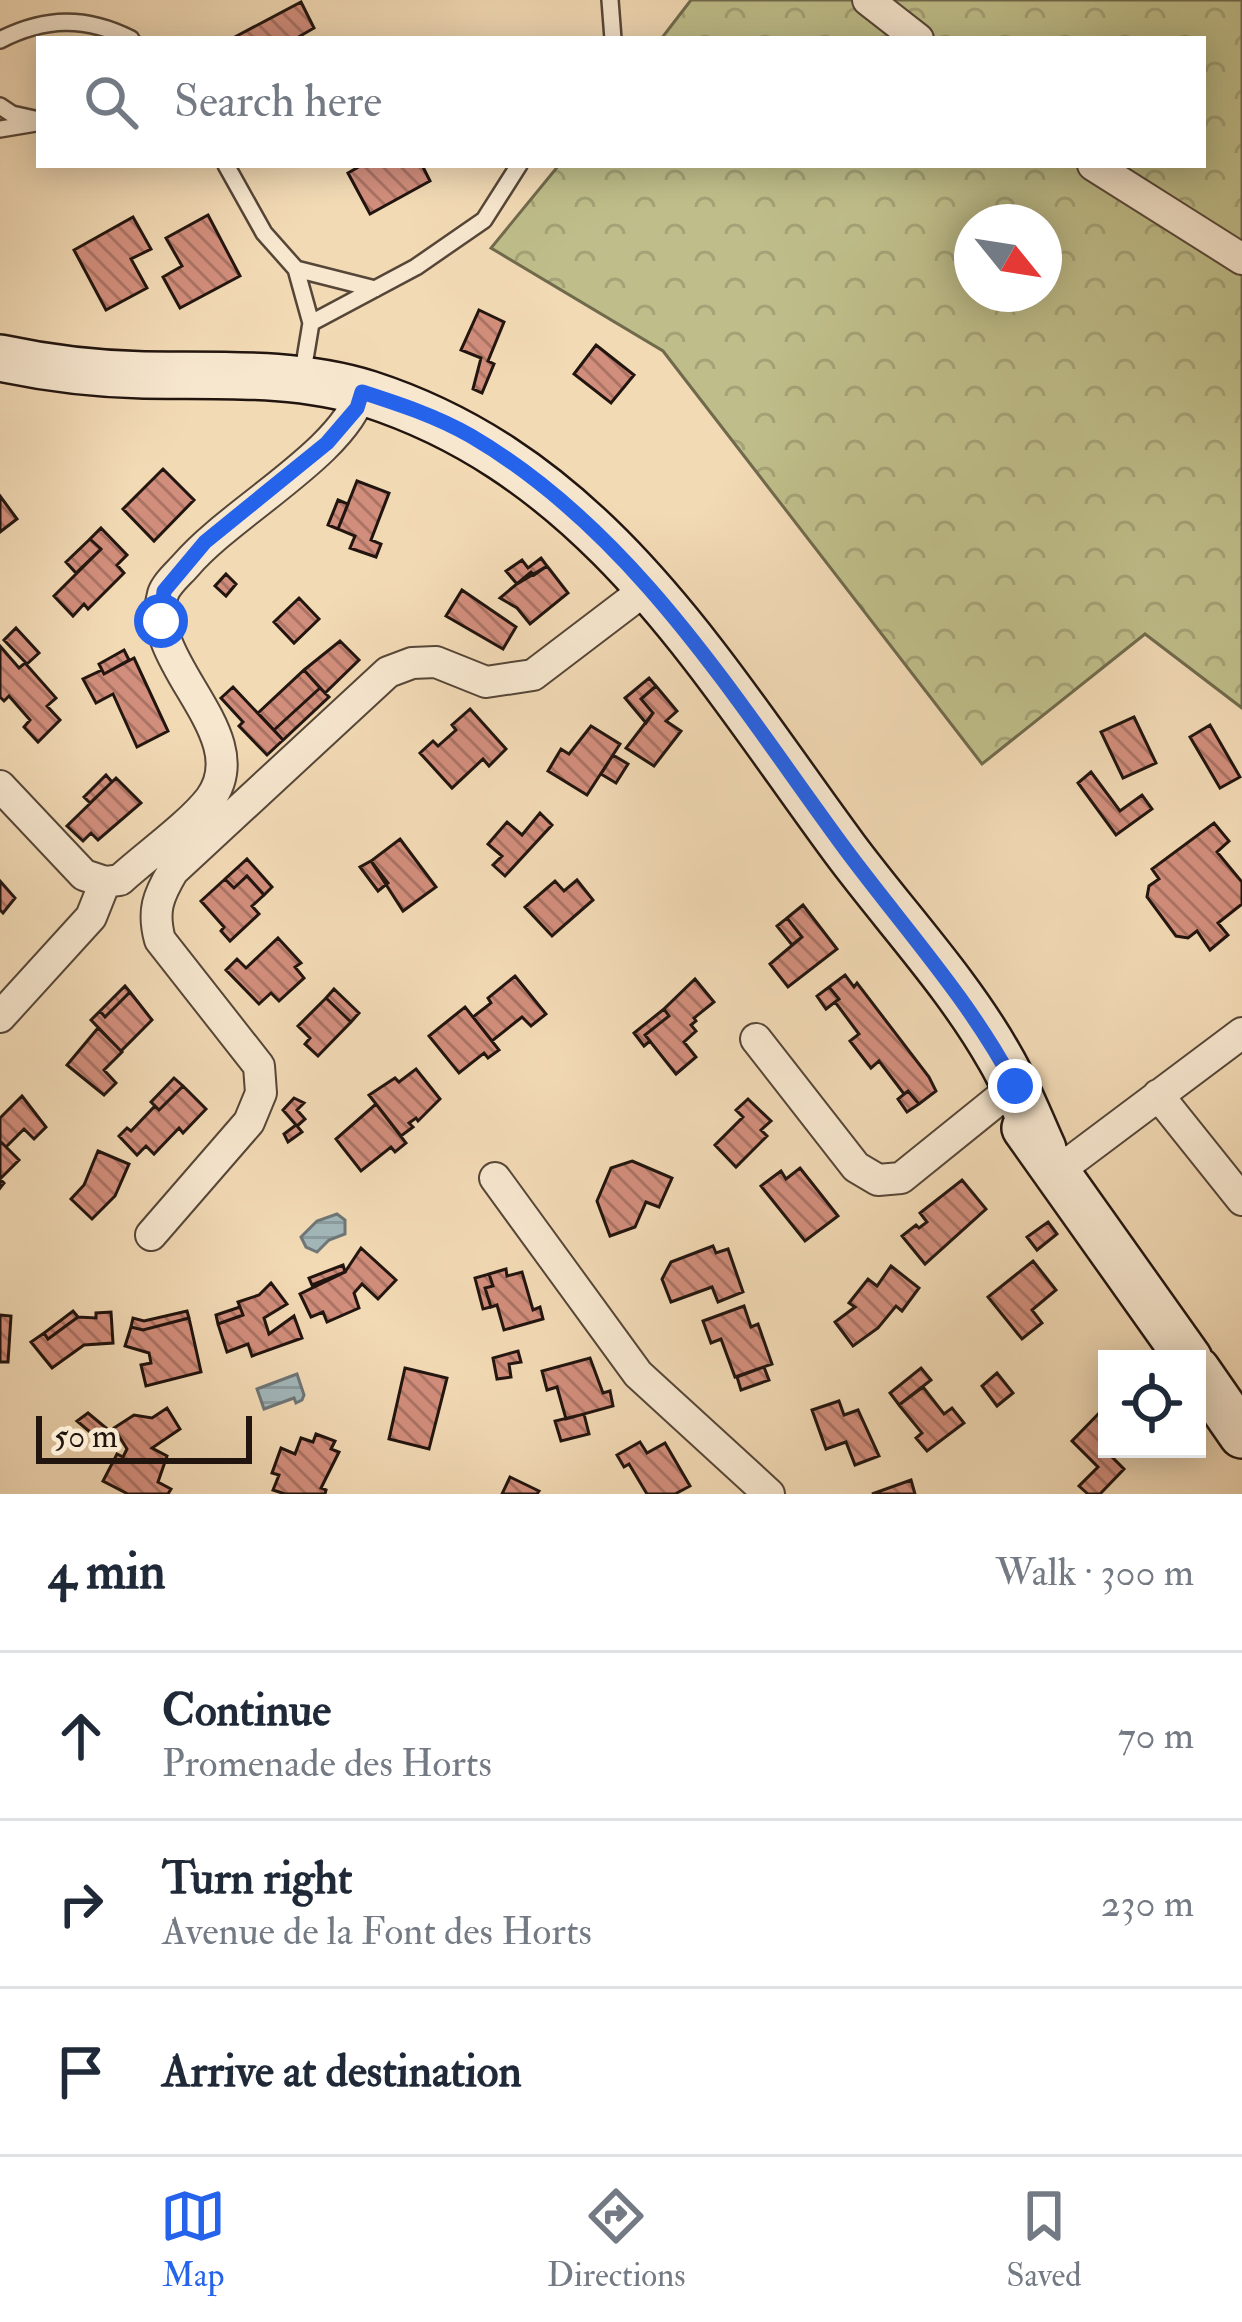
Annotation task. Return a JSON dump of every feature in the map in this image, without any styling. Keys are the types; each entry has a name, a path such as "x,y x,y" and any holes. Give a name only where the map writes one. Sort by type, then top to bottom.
{"main road":[{"path":"0,358 71,370 301,380 362,392 422,412 469,435 550,491 650,586 859,868 914,970 1007,1092 1183,1350"},
{"path":"1206,1383 1242,1436"}],"street":[{"path":"868,0 914,36"},
{"path":"1098,168 1242,259"},
{"path":"0,787 84,875 105,882 120,880 210,799 223,768 221,748 161,621 164,591 205,542 327,443 357,408 362,392"},
{"path":"151,1234 249,1122 261,1093 260,1066 160,940 153,916 159,893 173,871 388,671 436,662 486,682 533,675 650,586"},
{"path":"0,1017 91,917 105,882"},
{"path":"1050,1160 1159,1095 1242,1033"},
{"path":"756,1039 856,1167 878,1180 901,1178 1007,1092"},
{"path":"1159,1095 1242,1200"},
{"path":"494,1178 638,1374 769,1494"}],"lane":[{"path":"610,0 613,36"},
{"path":"0,40 26,27 63,19 125,36"},
{"path":"0,106 36,120"},
{"path":"0,129 36,122"},
{"path":"228,168 264,233 296,269 310,323 301,380"},
{"path":"310,323 416,267 484,220 517,168"},
{"path":"296,269 375,289"}],"green space":[{"path":"691,0 1242,0 1242,708 1145,634 982,764 663,351 491,248 557,168 1206,168 1206,36 663,36"}],"shaded area":[{"path":"337,1214 345,1220 345,1234 329,1240 317,1252 306,1247 301,1237 317,1221"},
{"path":"297,1374 302,1400 296,1403 294,1398 264,1409 257,1389"}],"building":[{"path":"301,2 314,28 300,36 237,36"},
{"path":"357,168 424,168 430,181 370,214 348,173"},
{"path":"208,215 240,276 180,308 163,277 182,266 166,238"},
{"path":"133,217 151,249 131,259 147,288 106,310 74,250"},
{"path":"479,310 504,322 488,361 494,364 482,393 473,389 481,358 461,350"},
{"path":"596,345 634,375 611,403 574,374"},
{"path":"163,469 194,500 154,541 123,509"},
{"path":"357,481 389,493 371,540 381,544 376,557 350,548 355,536 338,529"},
{"path":"0,496 17,519 0,532"},
{"path":"338,500 348,504 338,529 328,525"},
{"path":"101,528 127,555 117,565 124,573 88,609 84,604 73,616 54,596 101,549 90,539"},
{"path":"90,539 101,549 76,573 66,562"},
{"path":"541,558 547,566 517,584 506,571 522,560 528,568"},
{"path":"547,566 568,593 530,624 500,598 531,572 534,575"},
{"path":"226,574 236,584 226,596 215,586"},
{"path":"462,590 516,627 503,649 446,616"},
{"path":"299,598 319,619 294,643 274,622"},
{"path":"16,628 39,653 27,664 4,640"},
{"path":"340,641 359,660 325,693 304,670"},
{"path":"0,646 19,668 25,663 56,698 47,706 60,720 38,742 24,727 30,720 9,696 4,701 0,697"},
{"path":"124,650 129,660 104,674 99,664"},
{"path":"134,658 168,731 137,747 113,694 96,703 83,679"},
{"path":"304,670 320,688 274,730 258,713"},
{"path":"649,678 656,686 641,699 653,713 646,723 625,698"},
{"path":"656,686 677,711 666,721 681,731 654,766 626,748 653,713 641,699"},
{"path":"233,687 283,740 267,755 221,698"},
{"path":"320,688 329,697 283,740 274,730"},
{"path":"470,709 506,749 489,766 483,759 452,788 420,753 433,741 438,746"},
{"path":"1134,717 1156,763 1123,778 1101,732"},
{"path":"1210,725 1240,777 1220,788 1190,737"},
{"path":"591,726 620,744 587,795 548,771 561,749 569,754"},
{"path":"613,755 628,764 616,783 601,774"},
{"path":"1091,772 1120,811 1142,795 1152,809 1116,835 1078,783"},
{"path":"106,775 112,782 90,803 84,797"},
{"path":"116,778 141,803 98,840 91,833 83,841 67,826"},
{"path":"540,813 552,825 505,876 493,865 502,856 488,844 507,822 522,835"},
{"path":"1214,823 1229,841 1217,852 1242,882 1242,904 1218,923 1228,935 1210,950 1197,931 1188,938 1176,936 1147,897 1149,886 1159,879 1152,869"},
{"path":"400,839 436,887 403,911 371,861"},
{"path":"247,859 272,887 264,895 247,876 234,888 225,879"},
{"path":"371,861 388,883 378,891 360,867"},
{"path":"247,876 264,895 252,906 259,914 230,941 201,901 225,879 234,888"},
{"path":"577,880 593,900 552,936 525,907 555,881 564,891"},
{"path":"0,881 15,898 3,913 0,910"},
{"path":"803,905 837,949 788,987 770,964 802,937 787,918"},
{"path":"787,918 802,937 792,945 777,926"},
{"path":"278,938 301,963 295,967 304,978 279,1001 271,993 259,1004 226,970 237,959 246,968"},
{"path":"845,975 854,987 857,983 929,1077 936,1091 919,1104 908,1091 904,1094 879,1061 871,1068 850,1041 859,1034 829,987"},
{"path":"515,976 546,1014 531,1026 522,1017 492,1041 473,1017"},
{"path":"695,979 714,1002 694,1018 691,1025 696,1031 684,1042 696,1057 676,1074 645,1035 669,1016 664,1009"},
{"path":"125,986 130,992 105,1017 100,1011"},
{"path":"829,987 839,999 826,1009 817,996"},
{"path":"334,989 359,1013 351,1022 326,998"},
{"path":"130,992 152,1020 121,1051 91,1020 100,1011 105,1017"},
{"path":"326,998 351,1022 318,1056 305,1044 310,1038 298,1026"},
{"path":"465,1007 499,1050 488,1058 484,1053 459,1073 429,1036"},
{"path":"664,1009 669,1016 645,1035 650,1041 644,1046 634,1033"},
{"path":"98,1028 122,1052 104,1070 116,1083 104,1095 67,1065"},
{"path":"416,1069 440,1099 418,1121 409,1123 413,1127 401,1136 369,1095"},
{"path":"174,1078 183,1086 159,1110 151,1102"},
{"path":"183,1086 206,1109 154,1154 146,1146 137,1155 119,1136 127,1128 131,1131 155,1106 159,1110"},
{"path":"908,1091 919,1104 907,1112 898,1099"},
{"path":"22,1096 46,1127 34,1139 24,1129 6,1147 0,1141 0,1118"},
{"path":"294,1098 304,1103 297,1110 305,1119 297,1126 302,1132 288,1142 284,1134 296,1125 283,1110"},
{"path":"748,1099 771,1121 761,1130 767,1136 736,1167 715,1145 743,1117 736,1110"},
{"path":"376,1104 406,1143 395,1152 391,1147 361,1171 336,1139"},
{"path":"0,1141 19,1160 0,1179"},
{"path":"98,1151 129,1164 115,1196 92,1219 71,1199 84,1185"},
{"path":"632,1161 672,1178 659,1207 646,1202 635,1227 610,1236 597,1201 611,1168"},
{"path":"800,1168 838,1216 805,1241 761,1186 781,1171 786,1179"},
{"path":"962,1180 986,1209 925,1264 902,1236 927,1222 920,1213"},
{"path":"1048,1222 1057,1234 1037,1250 1027,1237"},
{"path":"713,1246 716,1253 728,1249 743,1292 718,1302 712,1287 671,1302 662,1279 671,1262"},
{"path":"361,1248 396,1280 378,1299 362,1284 354,1293 359,1308 327,1322 323,1312 311,1317 300,1294 345,1272"},
{"path":"1033,1261 1056,1290 1032,1310 1042,1323 1022,1339 988,1297"},
{"path":"343,1265 345,1272 312,1285 309,1278"},
{"path":"891,1266 919,1288 902,1311 896,1306 878,1328 853,1346 835,1322 855,1307 849,1303 868,1279 877,1286"},
{"path":"506,1269 507,1276 522,1272 533,1310 540,1307 543,1319 504,1330 497,1305 491,1307 485,1288 493,1286 489,1274"},
{"path":"489,1274 493,1286 485,1288 491,1307 483,1309 475,1278"},
{"path":"271,1283 287,1304 264,1318 269,1334 294,1316 302,1338 252,1356 248,1344 227,1352 218,1324 243,1315 238,1302 259,1295"},
{"path":"744,1306 751,1327 758,1324 772,1364 735,1377 721,1339 711,1343 703,1321"},
{"path":"240,1307 243,1315 218,1324 216,1315"},
{"path":"73,1311 78,1317 48,1339 44,1333"},
{"path":"187,1311 189,1318 143,1330 131,1327 133,1318 144,1321"},
{"path":"111,1312 113,1343 84,1345 52,1368 31,1342 44,1333 48,1339 78,1317 96,1318 96,1313"},
{"path":"0,1315 11,1316 8,1362 0,1362"},
{"path":"189,1318 201,1372 146,1386 141,1365 151,1363 149,1353 125,1346 131,1327 143,1330"},
{"path":"518,1351 521,1362 509,1364 511,1377 497,1379 493,1358"},
{"path":"590,1358 603,1393 610,1391 613,1406 566,1419 557,1387 547,1390 542,1371"},
{"path":"764,1367 769,1380 741,1390 737,1377"},
{"path":"405,1368 447,1378 429,1449 389,1439"},
{"path":"921,1368 931,1380 899,1405 890,1393"},
{"path":"997,1373 1013,1393 997,1406 982,1386"},
{"path":"923,1387 944,1414 952,1408 964,1423 927,1451 916,1438 922,1433 899,1405"},
{"path":"839,1401 844,1415 858,1410 879,1456 855,1465 846,1442 826,1449 812,1410"},
{"path":"167,1408 180,1429 152,1448 167,1456 158,1482 171,1489 168,1494 128,1494 103,1481 117,1454 123,1457 127,1449 114,1428 134,1415 152,1418"},
{"path":"88,1413 106,1428 97,1438 77,1421"},
{"path":"584,1414 589,1434 561,1441 555,1421"},
{"path":"1098,1414 1098,1458 1113,1458 1124,1469 1100,1494 1088,1494 1079,1486 1098,1467 1072,1441"},
{"path":"316,1434 335,1441 331,1449 339,1452 321,1488 325,1494 273,1490 279,1475 272,1473 281,1448 295,1454 301,1438 313,1442"},
{"path":"640,1442 647,1453 665,1443 690,1486 675,1494 647,1494 629,1464 624,1467 617,1455"},
{"path":"510,1477 539,1491 502,1494"},
{"path":"911,1480 915,1494 872,1494"}],"route":[{"path":"161,621 164,591 205,542 327,443 357,408 362,392 422,412 469,435 550,491 650,586 859,868 940,969 1015,1086"}]}
